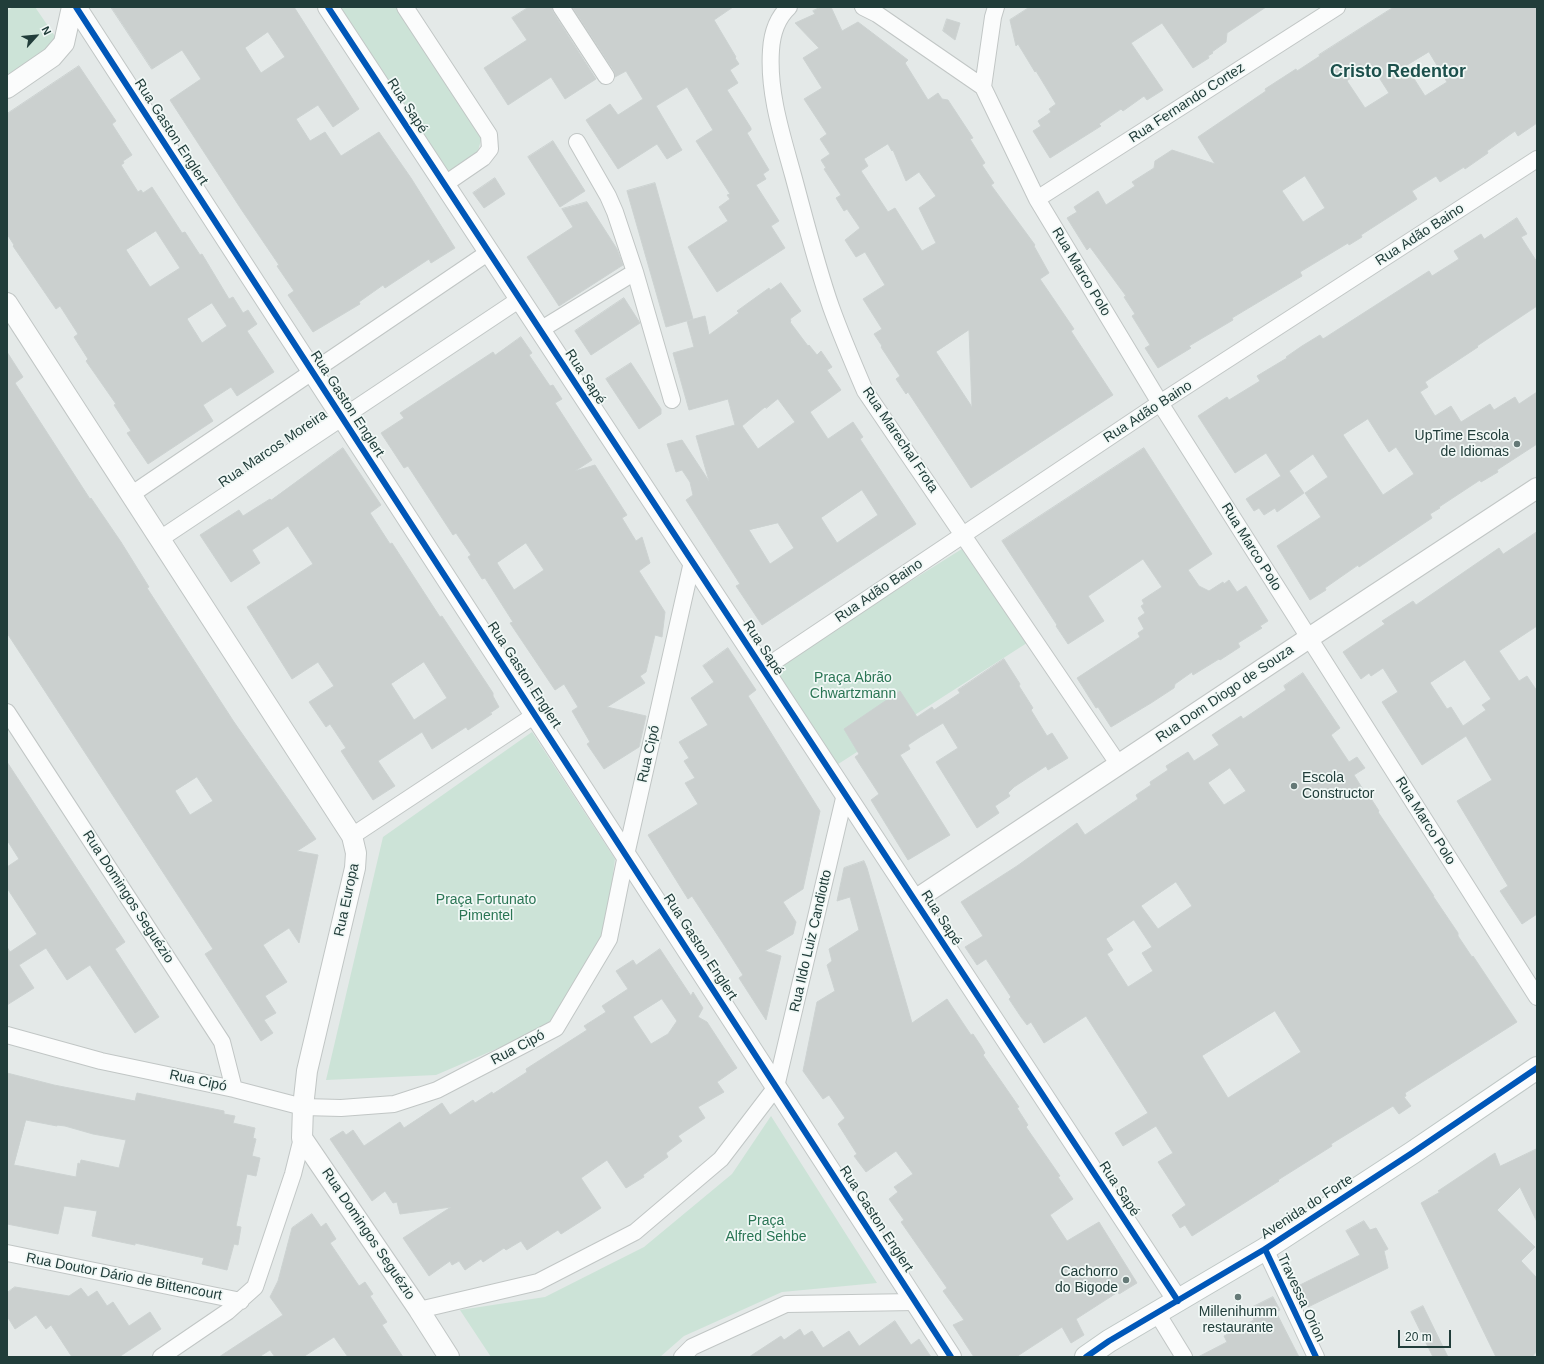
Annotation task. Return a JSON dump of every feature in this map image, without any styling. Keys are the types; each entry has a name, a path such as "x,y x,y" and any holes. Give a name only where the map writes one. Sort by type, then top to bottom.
{"main road":[{"name":"Avenida do Forte","path":"1086,1357 1109,1341 1265,1249 1412,1154 1537,1068"}],"street":[{"path":"7,88 52,57 64,43 72,7"},
{"name":"Rua Gaston Englert","path":"76,7 951,1357"},
{"name":"Rua Sapé","path":"328,7 1178,1301"},
{"path":"406,7 489,135 490,149 483,158 444,184"},
{"path":"561,7 606,76"},
{"name":"Rua Marechal Frota","path":"789,7 781,14 774,30 771,50 772,77 778,120 817,263 846,348 865,391 1119,765"},
{"path":"863,7 877,14 983,87 992,17 996,7"},
{"name":"Rua Fernando Cortez","path":"1037,199 1337,7"},
{"name":"Rua Marco Polo","path":"983,87 1037,199 1160,403 1537,998"},
{"path":"577,142 608,196 634,272 672,400"},
{"name":"Rua Adão Baino","path":"763,670 1160,403 1537,159"},
{"path":"132,494 489,252"},
{"path":"540,330 634,272"},
{"name":"Rua Marcos Moreira","path":"160,539 520,299"},
{"path":"8,306 132,494 352,836 535,715"},
{"name":"Rua Dom Diogo de Souza","path":"915,900 1537,488"},
{"name":"Rua Cipó","path":"7,1036 101,1061 234,1089 303,1107 341,1108 394,1104 437,1090 556,1028 609,939 626,855 692,562"},
{"name":"Rua Domingos Seguézio","path":"7,712 222,1042 234,1089"},
{"name":"Rua Ildo Luiz Candiotto","path":"776,1087 845,794"},
{"name":"Rua Europa","path":"303,1107 307,1071 355,868 356,853 352,836"},
{"path":"419,1310 538,1282 634,1232 721,1159 776,1087"},
{"path":"161,1357 241,1301 255,1287 293,1174 302,1138 303,1107"},
{"name":"Rua Domingos Seguézio","path":"302,1138 419,1310 449,1357"},
{"name":"Travessa Orion","path":"1265,1249 1316,1357"},
{"name":"Rua Doutor Dário de Bittencourt","path":"7,1253 241,1301"},
{"path":"682,1357 692,1347 786,1304 916,1302"},
{"path":"1157,1313 1184,1357"}],"green space":[{"path":"13,7 35,7 61,45 7,82 7,11"},
{"path":"336,7 397,7 482,136 477,155 448,176"},
{"name":"Praça Abrão Chwartzmann","path":"965,547 1030,641 832,768 769,670"},
{"name":"Praça Fortunato Pimentel","path":"532,732 615,859 605,935 552,1025 436,1075 326,1080 383,837"},
{"name":"Praça Alfred Sehbe","path":"771,1116 877,1283 782,1292 684,1336 660,1357 491,1357 460,1310 545,1297 644,1247 732,1174"}],"building":[{"path":"111,7 294,7 359,109 333,127 318,105 296,119 310,141 325,132 341,156 379,132 411,178 455,248 431,263 429,259 385,288 383,285 359,302 360,304 313,332 288,295 294,291 277,266 279,265 170,100 201,79 182,50 152,69","holes":["268,32 285,57 261,73 245,48"]},
{"path":"529,7 552,7 553,12 596,79 565,99 551,77 508,105 484,68 527,40 512,18"},
{"path":"572,7 733,7 714,20 739,64 730,70 738,83 727,90 751,128 751,130 747,133 769,170 763,174 766,179 756,185 779,221 771,226 785,248 717,292 688,247 728,221 719,207 730,199 727,195 730,194 696,141 713,130 687,87 656,106 682,150 667,159 657,144 618,169 586,120 610,104 618,115 643,99 626,71 615,77 614,71"},
{"path":"821,7 831,7 842,31 858,22 908,60 905,63 928,100 938,93 942,99 948,100 973,138 970,139 985,163 982,165 994,183 991,185 1035,245 1034,246 1049,273 1040,279 1074,329 1071,331 1113,395 971,488 908,392 906,394 896,379 900,376 874,334 882,329 863,299 885,285 865,252 856,257 845,240 860,228 847,209 844,211 836,198 841,195 824,169 826,168 821,160 830,154 820,139 827,134 804,99 822,88 803,58 819,48 795,23 815,14 813,11","holes":["888,144 892,151 893,150 906,181 919,172 936,196 919,208 936,243 922,251 895,208 888,212 861,171 868,166 864,159","969,330 972,407 936,352"]},
{"path":"1030,7 1266,7 1227,33 1226,42 1212,52 1213,53 1208,56 1209,58 1193,68 1162,23 1131,43 1163,90 1147,100 1144,96 1123,111 1121,109 1099,124 1101,126 1050,158 1033,131 1041,126 1038,121 1051,112 1049,109 1056,104 1018,44 1016,46 1010,20"},
{"path":"1394,7 1537,7 1537,123 1518,136 1515,131 1465,169 1464,167 1440,182 1436,176 1412,191 1417,199 1361,235 1362,237 1349,245 1348,243 1300,272 1302,276 1232,318 1233,320 1189,346 1191,348 1158,368 1145,348 1150,345 1132,316 1135,314 1124,297 1126,296 1090,247 1087,250 1067,218 1077,212 1074,207 1098,191 1106,205 1135,186 1132,182 1154,168 1155,161 1172,150 1215,164 1198,137 1266,91 1265,89 1296,69 1297,71 1320,56 1319,55","holes":["1429,52 1447,82 1425,96 1406,66","1371,65 1389,93 1365,108 1347,81","1305,176 1325,208 1303,222 1282,191"]},
{"path":"947,19 960,23 955,40 943,31"},
{"path":"79,66 116,121 112,124 132,155 123,161 124,163 121,165 138,192 141,190 143,193 152,187 182,233 185,232 200,255 202,254 229,299 233,297 243,313 248,310 257,324 247,331 274,372 237,396 231,387 203,405 213,421 148,464 127,433 131,431 114,405 116,404 86,361 88,359 74,337 78,334 60,306 56,309 13,246 14,245 7,234 7,114","holes":["156,231 180,268 150,287 126,250","212,303 227,326 202,343 187,319"]},
{"path":"553,141 585,191 560,207 528,157"},
{"path":"495,178 505,194 484,208 473,193"},
{"path":"655,183 693,319 666,327 627,191"},
{"path":"587,202 617,249 623,265 559,306 527,257 573,227 562,209"},
{"path":"1517,218 1527,234 1521,237 1537,262 1537,306 1425,382 1428,387 1420,392 1435,416 1451,406 1461,422 1490,404 1494,410 1515,397 1519,404 1537,392 1537,444 1497,470 1498,472 1481,482 1480,480 1439,507 1440,508 1430,514 1432,518 1359,567 1358,565 1325,588 1326,590 1310,600 1277,546 1321,517 1305,493 1328,477 1313,454 1289,471 1304,493 1277,512 1275,508 1264,515 1259,508 1254,511 1246,499 1281,476 1266,453 1235,473 1198,416 1227,397 1229,400 1260,381 1257,376 1287,358 1286,357 1320,335 1323,339 1429,271 1432,276 1459,259 1454,251 1481,234 1484,239","holes":["1368,419 1389,452 1396,447 1414,474 1383,495 1343,435"]},
{"path":"781,283 801,311 790,319 790,322 808,346 809,345 817,355 821,351 832,367 827,370 841,390 810,412 828,439 853,422 863,437 860,439 916,524 762,625 736,586 740,584 686,500 693,495 690,482 682,470 676,472 667,444 682,440 709,481 696,436 735,425 728,399 689,410 673,353 694,347 687,321 705,316 709,335 739,313 737,311 769,288 770,290","holes":["778,399 795,422 758,449 742,426 765,407 766,408","862,490 878,515 837,543 821,518","778,523 794,548 770,564 749,530"]},
{"path":"624,298 640,323 591,355 575,331"},
{"path":"521,337 532,353 529,355 550,386 553,385 562,399 555,403 592,460 575,471 595,465 627,515 622,518 636,541 642,537 650,563 639,571 665,612 662,637 655,635 646,672 640,676 645,683 607,707 646,716 639,747 604,769 587,744 590,742 572,711 578,707 564,684 555,690 510,623 513,622 485,578 482,579 468,557 471,555 456,533 453,535 408,466 404,468 381,433 404,418 400,413 493,352 495,355","holes":["526,543 544,570 514,590 497,563"]},
{"path":"7,352 23,377 15,383 90,499 91,498 121,542 149,587 147,588 234,722 316,839 297,851 318,855 299,943 289,928 263,945 287,982 265,996 276,1013 264,1020 273,1033 261,1041 205,954 213,949 7,633","holes":["197,777 213,801 190,815 175,791"]},
{"path":"631,363 661,409 661,414 639,429 606,379"},
{"path":"343,448 381,505 370,513 390,544 392,543 440,617 442,616 493,693 499,707 490,713 492,714 468,730 466,727 432,749 422,732 378,761 395,786 373,800 341,751 346,748 330,724 326,727 309,702 334,686 318,662 292,679 247,607 313,564 288,526 252,550 260,563 231,582 200,535 239,510 243,516 270,499 271,500","holes":["424,662 447,698 414,720 391,684"]},
{"path":"1144,448 1212,554 1188,570 1199,586 1209,591 1229,580 1237,592 1246,586 1268,621 1260,626 1262,628 1238,643 1240,647 1193,675 1192,672 1175,684 1174,688 1111,727 1098,707 1096,708 1077,678 1140,637 1138,633 1144,629 1138,618 1145,613 1141,606 1144,604 1142,600 1162,587 1143,559 1088,596 1104,621 1068,644 1002,541"},
{"path":"1537,532 1537,626 1499,651 1519,681 1527,676 1537,691 1537,914 1522,924 1500,891 1508,886 1457,801 1492,780 1466,736 1422,765 1382,702 1398,692 1383,668 1371,676 1369,673 1361,679 1343,652 1385,624 1382,621 1413,601 1416,605 1499,548 1503,554","holes":["1465,660 1491,699 1482,705 1486,710 1463,726 1451,707 1447,709 1430,683"]},
{"path":"728,648 756,690 748,696 820,811 803,889 783,902 796,922 793,934 765,951 781,956 766,1020 739,978 743,975 724,945 692,896 688,899 648,835 698,804 685,783 695,778 684,761 689,758 679,742 708,725 691,698 714,682 703,666"},
{"path":"1004,659 1020,684 1019,686 1033,708 1031,710 1047,736 1052,733 1068,758 1048,770 1046,766 1014,787 1008,793 1010,796 995,806 999,813 977,828 936,762 958,748 943,723 920,737 908,745 910,749 900,755 950,835 908,860 871,800 879,794 855,757 859,754 844,729 900,691 917,717 932,707 934,710 960,693 958,690"},
{"path":"1303,673 1340,728 1331,735 1349,762 1357,757 1365,768 1354,775 1369,799 1370,797 1379,811 1378,812 1458,933 1458,936 1517,1022 1405,1093 1406,1096 1404,1097 1411,1106 1399,1114 1393,1106 1331,1144 1332,1146 1192,1236 1185,1225 1180,1228 1172,1215 1186,1205 1158,1162 1173,1153 1156,1126 1123,1146 1115,1133 1148,1113 1086,1016 1044,1043 1031,1022 1027,1025 1021,1017 1009,999 1011,997 986,959 977,965 965,947 983,936 961,902 1017,866 1077,823 1085,835 1138,799 1136,795 1151,785 1150,782 1168,770 1166,766 1188,752 1194,761 1219,745 1212,735 1241,716 1243,719 1286,690 1284,686","holes":["1230,768 1246,791 1224,805 1208,783","1176,882 1192,906 1158,929 1141,906","1134,920 1152,947 1142,953 1153,971 1128,987 1107,954 1113,950 1106,939","1275,1011 1301,1052 1228,1098 1202,1056"]},
{"path":"7,762 125,942 115,949 159,1017 135,1033 90,965 67,980 46,948 19,965 34,988 7,1005 7,947 10,952 37,934 7,888 7,867 19,859 7,840"},
{"path":"864,861 912,1023 947,999 971,1035 973,1034 981,1046 985,1053 983,1055 1019,1107 1017,1108 1028,1125 1026,1127 1060,1176 1058,1177 1073,1199 1050,1215 1067,1241 1099,1222 1137,1283 1119,1294 1118,1292 1076,1319 1084,1335 1071,1343 1062,1327 1016,1357 974,1357 953,1325 964,1320 943,1291 947,1288 901,1222 904,1220 889,1199 898,1192 894,1187 913,1174 896,1151 866,1172 854,1156 857,1154 838,1124 845,1118 829,1095 823,1099 803,1071 817,1002 835,991 827,965 832,961 829,949 859,930 850,897 837,901 844,868"},
{"path":"660,949 691,996 693,992 703,1008 698,1017 707,1022 737,1068 717,1082 724,1092 698,1107 705,1118 678,1136 682,1141 666,1153 668,1157 643,1175 644,1177 626,1188 607,1160 581,1178 601,1208 561,1234 558,1230 527,1250 521,1241 506,1250 504,1248 483,1262 481,1259 465,1270 459,1261 452,1265 450,1261 429,1276 403,1238 451,1207 400,1214 397,1202 393,1203 385,1191 372,1201 330,1139 343,1131 346,1135 353,1130 364,1146 400,1122 404,1128 442,1103 450,1115 473,1100 475,1103 492,1092 493,1094 527,1072 526,1069 587,1030 584,1026 606,1012 602,1006 628,989 616,971 633,960 636,965","holes":["662,999 677,1021 668,1034 651,1044 633,1017"]},
{"path":"7,1073 54,1085 135,1101 137,1093 224,1111 224,1114 235,1116 233,1123 255,1128 253,1138 256,1139 252,1156 260,1158 256,1176 247,1174 236,1226 241,1227 238,1245 234,1244 227,1270 202,1264 204,1258 135,1243 135,1245 92,1236 97,1211 64,1206 58,1234 7,1224","holes":["26,1120 57,1126 65,1126 93,1134 126,1140 119,1168 81,1160 80,1164 78,1163 76,1177 14,1165"]},
{"path":"1537,1149 1537,1222 1520,1187 1497,1210 1535,1247 1521,1261 1537,1278 1537,1351 1532,1357 1496,1357 1421,1203 1440,1192 1438,1191 1495,1153 1500,1166"},
{"path":"312,1214 321,1227 326,1223 336,1239 330,1243 359,1286 365,1282 373,1294 370,1296 387,1322 382,1325 403,1357 348,1357 334,1337 303,1357 275,1357 270,1350 259,1357 219,1357 283,1315 270,1297 278,1281 292,1228"},
{"path":"1364,1221 1370,1230 1376,1228 1388,1249 1384,1251 1388,1268 1308,1307 1298,1286 1360,1255 1346,1231"},
{"path":"15,1287 69,1296 81,1288 88,1297 97,1291 107,1306 113,1302 129,1326 150,1312 161,1329 119,1357 72,1357 51,1325 46,1329 36,1315 15,1329 7,1316 7,1293"},
{"path":"1273,1297 1280,1310 1276,1312 1299,1357 1198,1357 1227,1342 1224,1336 1254,1320 1249,1309"},
{"path":"1423,1306 1448,1357 1433,1357 1411,1312"},
{"path":"895,1321 911,1345 919,1339 931,1357 749,1357 781,1336 784,1340 800,1329 804,1336 812,1331 823,1348 849,1331 859,1346"}],"cycle path":[{"path":"76,7 951,1357"},
{"path":"328,7 1178,1301"},
{"path":"1086,1357 1109,1341 1265,1249 1412,1153 1537,1068"},
{"path":"1265,1249 1316,1357"}],"place":[{"name":"UpTime Escola de Idiomas","path":"1517,444"},
{"name":"Escola Constructor","path":"1294,786"},
{"name":"Cachorro do Bigode","path":"1126,1280"},
{"name":"Millenihumm restaurante","path":"1238,1297"}],"district":[{"name":"Cristo Redentor","path":"1398,72"}]}
